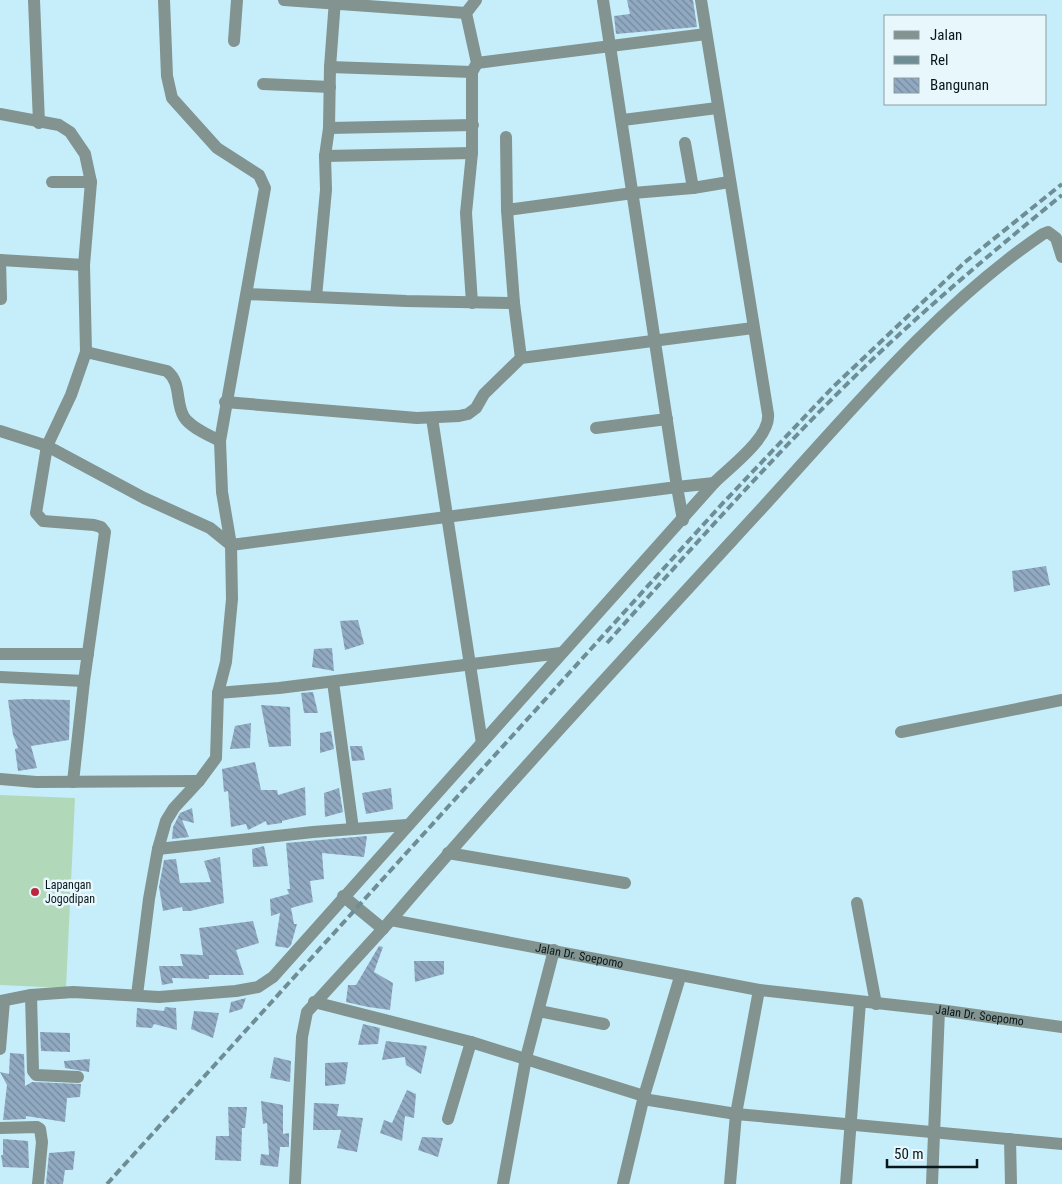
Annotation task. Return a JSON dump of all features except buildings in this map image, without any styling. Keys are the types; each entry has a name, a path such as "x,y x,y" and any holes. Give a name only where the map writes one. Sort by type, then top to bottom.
{"street":[{"path":"34,0 39,124"},
{"path":"137,996 149,899 158,849 166,821 174,808 199,782 216,758 218,693 226,662 232,599 231,545 222,492 220,442 225,402 247,294 265,188 259,176 217,148 172,98 167,76 164,0"},
{"path":"234,41 237,0"},
{"path":"284,0 420,5 466,13"},
{"path":"472,303 466,213 472,153 474,68 466,13 476,0"},
{"path":"603,0 608,45 622,120 683,520"},
{"path":"0,1049 2,1001 31,995 85,992 159,997 236,991 264,984 273,977 343,896 482,744 714,483 763,434 769,422 701,0"},
{"path":"316,297 326,190 325,156 329,128 330,67 335,2"},
{"path":"330,67 474,68 608,45 706,34"},
{"path":"263,84 330,87"},
{"path":"622,120 717,108"},
{"path":"0,114 39,124 59,125 70,132 85,154 91,182 84,265 86,352 71,394 47,446 37,506 38,518 43,521 94,525 102,527 105,532 84,681 73,782"},
{"path":"329,128 473,125"},
{"path":"506,137 507,210 514,303 521,358"},
{"path":"686,143 694,188"},
{"path":"325,156 472,153"},
{"path":"52,182 91,182"},
{"path":"507,210 694,188 729,182"},
{"path":"295,1184 302,1036 307,1012 314,1002 914,343 994,272 1043,234 1048,232 1056,238 1062,257"},
{"path":"1,299 0,260 84,265"},
{"path":"247,294 514,303"},
{"path":"225,402 432,418 468,414 476,408 484,394 521,358 753,328"},
{"path":"86,352 167,371 173,376 176,383 180,409 188,422 220,442"},
{"path":"432,418 482,744"},
{"path":"596,428 667,419"},
{"path":"0,431 47,446 144,498 210,528 231,545 296,535 448,518 714,483"},
{"path":"0,654 88,654"},
{"path":"218,693 333,682 561,654"},
{"path":"0,677 84,681"},
{"path":"333,682 353,829"},
{"path":"901,732 1062,700"},
{"path":"0,779 73,782 199,782"},
{"path":"158,849 408,825"},
{"path":"448,853 625,883"},
{"path":"343,896 387,924"},
{"path":"857,904 876,1004"},
{"name":"Jalan Dr. Soepomo","path":"387,924 554,950 759,990 939,1010 1062,1028"},
{"path":"503,1184 526,1058 554,950"},
{"path":"623,1184 644,1097 680,976"},
{"path":"730,1184 736,1114 759,990"},
{"path":"31,995 33,1071 36,1074 78,1077"},
{"path":"314,1002 471,1042 644,1097 736,1114 1062,1144"},
{"path":"846,1184 849,1124 860,1002"},
{"path":"932,1184 932,1132 939,1010"},
{"path":"539,1011 604,1024"},
{"path":"448,1119 471,1042"},
{"path":"0,1128 37,1127 40,1129 42,1142 38,1184"},
{"path":"1010,1139 1010,1184"}],"green space":[{"name":"Lapangan Jogodipan","path":"0,795 75,798 66,988 0,985"}],"railway":[{"path":"107,1184 722,504 834,386 965,262 1062,184"},
{"path":"607,643 750,485 838,393 948,291 1062,195"}],"place":[{"name":"Lapangan Jogodipan","path":"35,892"}]}
